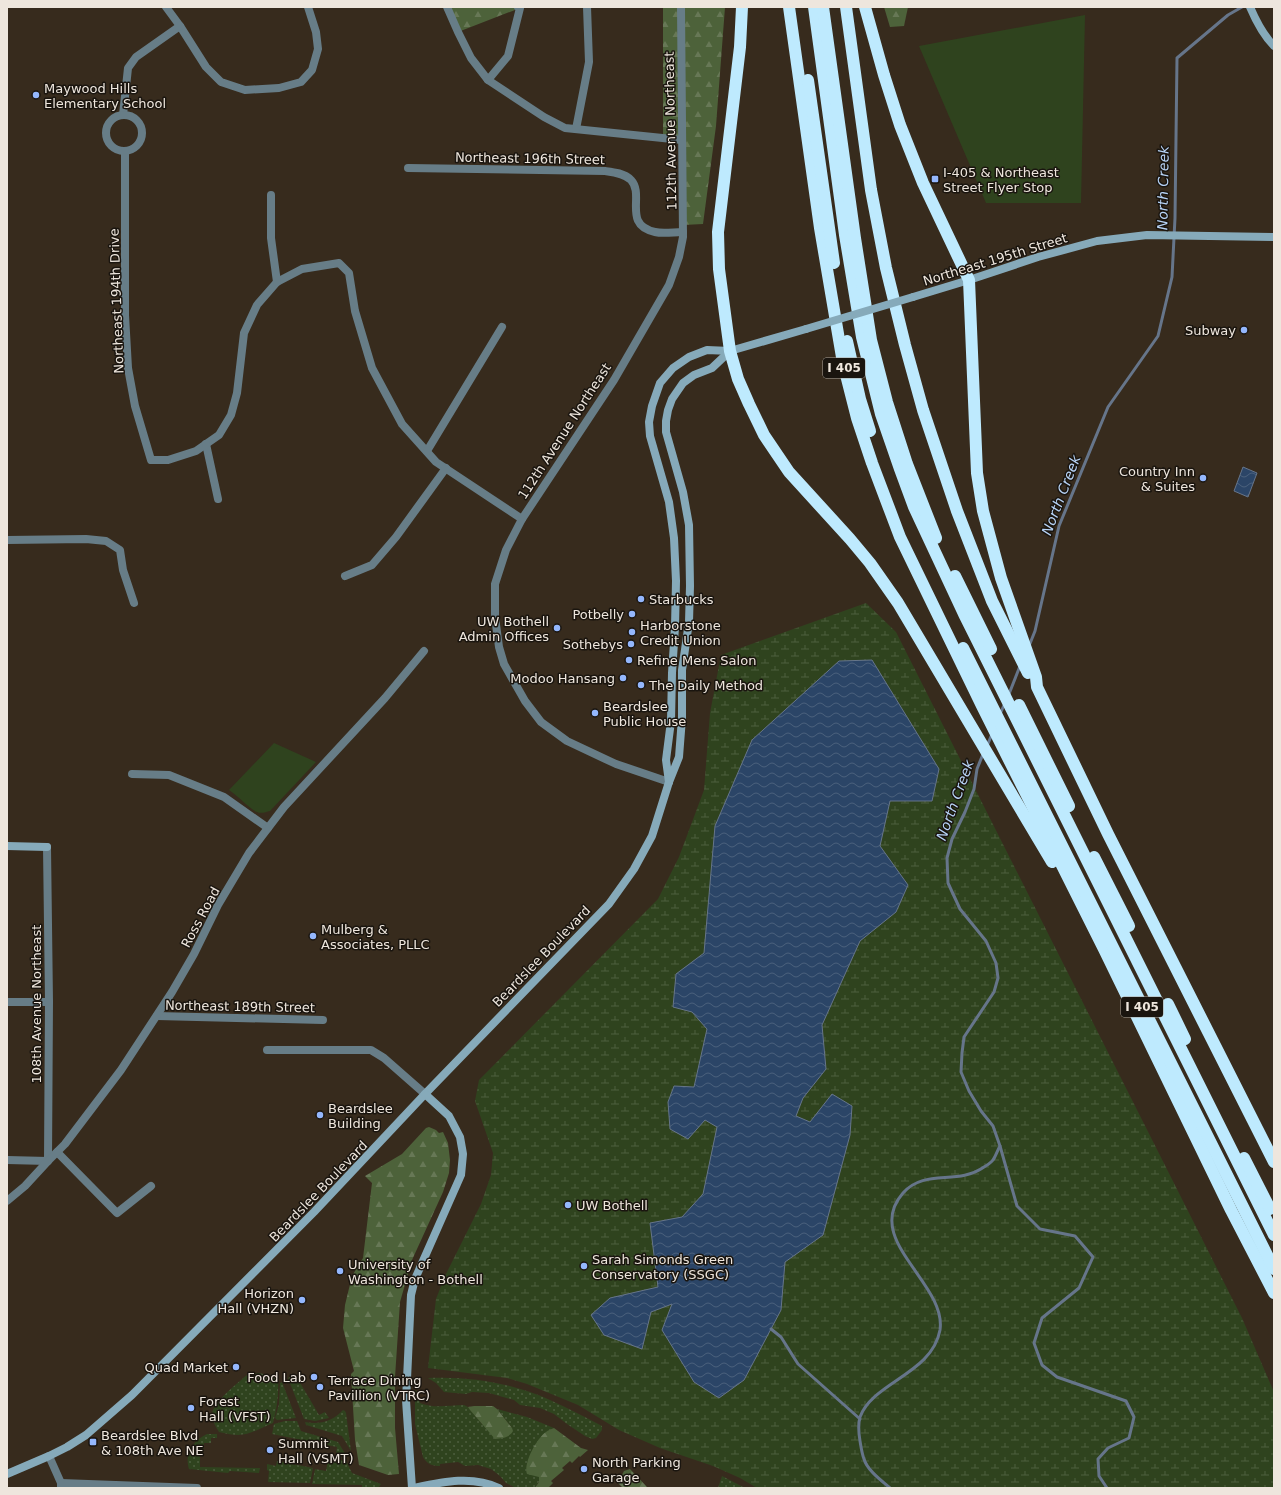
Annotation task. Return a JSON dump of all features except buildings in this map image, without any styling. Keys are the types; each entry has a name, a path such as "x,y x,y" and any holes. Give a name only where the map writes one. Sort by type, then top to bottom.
{"highway":[{"path":"742,7 740,46 718,232 718,269 730,351 738,379 764,435 789,472 870,563 898,603 1104,949"},
{"name":"I 405","path":"789,7 822,243 843,364 857,418 872,463 900,536 982,706 1009,749 1274,1270"},
{"name":"I 405","path":"797,7 838,294 860,399 874,448 909,536 986,694 1009,749 1231,1210 1274,1292"},
{"name":"I 405","path":"814,7 854,290 862,337 881,414 914,508 938,560 997,670"},
{"name":"I 405","path":"823,7 855,238 871,340 887,402 907,464 940,547 997,670 1274,1235"},
{"path":"846,7 871,190 886,268 923,410 957,511 992,601 1009,636 1035,683 1108,834 1274,1162"},
{"path":"865,7 884,76 900,125 923,183 969,280 977,473 983,512 1001,578 1035,683"},
{"name":"I 405","path":"1020,717 1274,1217"}],"main road":[{"path":"1251,10 1257,24 1274,46"},
{"name":"Northeast 195th Street","path":"652,406 660,383 673,368 688,357 707,350 730,351 913,297 1083,244 1141,236 1274,237"},
{"name":"Northeast 195th Street","path":"668,410 672,399 683,383 694,375 712,368 730,351"},
{"name":"Beardslee Boulevard","path":"652,406 649,422 650,436 669,502 674,538 676,581 671,721 666,760 669,782"},
{"name":"Beardslee Boulevard","path":"7,1474 49,1456 86,1435 132,1395 319,1207 609,904 631,874 652,836 669,782 679,757 682,718 682,670 688,622 690,580 689,525 683,492 666,432 668,410"},
{"path":"7,846 47,847"},
{"path":"426,1094 449,1116 460,1137 463,1154 461,1175 415,1279 411,1295 406,1400 413,1488 436,1483 468,1480 484,1482 499,1488"}],"street":[{"path":"166,7 206,67 221,82 245,90 279,88 301,82 312,70 318,49 316,32 308,7"},
{"path":"447,7 471,58 488,80 544,117 565,128 682,140"},
{"path":"488,80 508,56 520,8 518,7"},
{"path":"576,129 589,62 587,7"},
{"name":"112th Avenue Northeast","path":"669,782 616,764 566,741 541,722 525,701 504,664 499,647 495,617 495,584 506,550 522,519 614,380 669,285 679,257 683,232 681,7"},
{"path":"123,115 128,68 136,57 180,26"},
{"path":"128,115 137,120 140,124 142,134 138,144 130,150 125,151 111,145 106,136 107,126 110,122 118,116 128,115"},
{"name":"Northeast 194th Drive","path":"125,151 125,316 128,368 135,406 151,460 168,460 196,451 219,435 231,416 237,393 244,333 257,305 277,282 302,269 339,263 349,273 355,310 372,368 402,424 436,462 522,519"},
{"name":"Northeast 196th Street","path":"408,168 604,171 618,173 632,180 635,188 636,215 638,222 645,228 655,232 683,232"},
{"path":"270,195 272,238 277,282"},
{"path":"427,451 502,327"},
{"path":"206,444 218,499"},
{"path":"345,576 372,565 396,537 446,468"},
{"path":"7,540 86,539 106,541 120,550 123,570 134,603"},
{"name":"Ross Road","path":"7,1201 24,1186 65,1144 121,1070 157,1016 190,960 218,905 245,859 268,828 284,807 385,698 424,651"},
{"path":"132,774 169,775 224,796 268,828"},
{"name":"108th Avenue Northeast","path":"47,847 49,1002 48,1160"},
{"path":"7,1002 49,1002"},
{"name":"Northeast 189th Street","path":"157,1016 323,1020"},
{"path":"268,1050 371,1050 384,1058 426,1094"},
{"path":"57,1152 117,1213 150,1186"},
{"path":"7,1160 48,1160"},
{"path":"49,1456 61,1486 197,1488"}],"green space":[{"path":"447,7 518,7 520,8 458,32"},
{"path":"663,7 725,7 716,126 703,224 683,225 682,140 663,138"},
{"path":"884,7 908,7 904,26 890,27"},
{"path":"1085,15 1081,203 986,203 919,46"},
{"path":"866,603 896,632 1242,1318 1274,1392 1274,1488 757,1488 740,1478 713,1466 660,1448 619,1430 578,1405 527,1384 507,1378 428,1368 436,1299 445,1276 481,1204 491,1175 493,1153 475,1101 479,1080 658,899 679,857 704,790 710,713 721,655"},
{"path":"274,743 316,762 270,811 259,813 254,811 229,790"},
{"path":"429,1127 439,1133 443,1132 448,1143 450,1160 449,1173 443,1192 412,1260 400,1302 395,1377 395,1428 399,1474 388,1475 359,1465 355,1440 351,1374 354,1371 343,1328 345,1305 352,1276 363,1258 372,1183 365,1176 402,1154 426,1128"},
{"path":"260,1373 278,1379 276,1412 273,1423 242,1435 219,1432 212,1417 213,1409 227,1392 248,1374"},
{"path":"295,1374 319,1415 325,1412 329,1418 315,1421 304,1419 288,1378"},
{"path":"428,1378 459,1378 490,1382 521,1389 550,1400 602,1426 602,1430 596,1438 592,1439 585,1436 554,1414 540,1408 520,1405 514,1400 489,1393 472,1392 466,1394 444,1392 436,1383"},
{"path":"282,1382 296,1418 277,1420 275,1418 279,1404 280,1383"},
{"path":"415,1390 418,1392 420,1403 431,1406 464,1405 468,1407 482,1424 512,1428 497,1409 527,1417 554,1428 550,1430 534,1475 539,1476 539,1482 535,1488 516,1488 506,1483 491,1469 478,1465 465,1466 458,1462 440,1464 440,1466 437,1466 428,1463 423,1457 415,1424"},
{"path":"493,1406 497,1409 513,1431 503,1438 495,1439 468,1407"},
{"path":"343,1410 346,1413 351,1451 342,1436 306,1425 305,1422 316,1423 326,1421 335,1417"},
{"path":"285,1421 297,1421 301,1431 338,1442 346,1455 336,1454 337,1447 272,1434 274,1424"},
{"path":"554,1428 581,1448 588,1450 572,1463 570,1461 562,1468 564,1470 551,1481 553,1483 548,1488 535,1488 539,1482 539,1477 527,1474 526,1469 529,1457 542,1435"},
{"path":"207,1434 217,1434 217,1438 211,1438 211,1443 204,1443 203,1453 200,1453 200,1467 260,1468 259,1473 230,1471 228,1473 189,1469 188,1458 191,1448 198,1440"},
{"path":"335,1459 346,1461 352,1473 381,1484 379,1487 362,1487 362,1485 312,1484 315,1469 326,1471 328,1460 334,1462"},
{"path":"277,1461 313,1468 310,1483 268,1482 269,1471 267,1470 267,1464 276,1466"},
{"path":"630,1469 648,1488 623,1488 618,1483 624,1471"},
{"path":"722,1476 745,1488 718,1488"}],"water":[{"path":"1243,467 1257,473 1248,497 1234,491"},
{"path":"872,660 939,769 932,801 890,801 880,846 908,885 896,912 860,941 822,1025 826,1069 803,1098 796,1116 810,1122 832,1094 852,1106 850,1135 823,1235 785,1262 781,1310 744,1380 719,1398 694,1382 662,1330 672,1304 651,1312 642,1349 604,1335 591,1315 610,1298 658,1287 650,1223 682,1217 703,1194 717,1127 705,1120 688,1139 670,1129 668,1102 674,1086 694,1087 707,1029 692,1012 673,1007 676,974 704,953 715,826 752,740 839,661"}],"waterway":[{"name":"North Creek","path":"1029,646 1035,631 1059,526 1108,407 1158,336 1172,277 1175,218 1177,58 1228,15 1242,7"},
{"name":"North Creek","path":"1009,694 1020,666"},
{"name":"North Creek","path":"1000,714 1005,703"},
{"name":"North Creek","path":"987,746 992,734"},
{"name":"North Creek","path":"890,1488 875,1475 866,1463 862,1453 860,1439 860,1417 867,1405 877,1395 915,1368 926,1357 935,1345 940,1330 939,1313 931,1295 899,1245 892,1228 893,1210 903,1193 912,1185 931,1179 963,1176 974,1173 992,1161 1000,1146 993,1126 981,1111 969,1091 961,1072 964,1037 994,992 998,978 996,963 986,941 960,909 948,883 947,858 952,839 974,789 977,769 983,754"},
{"path":"1000,1146 1017,1206 1040,1229 1075,1236 1093,1257 1079,1288 1042,1318 1034,1343 1042,1365 1057,1377 1126,1401 1134,1417 1129,1438 1108,1448 1098,1459 1099,1476 1107,1488"},
{"path":"771,1329 781,1337 798,1364 860,1419"}],"place":[{"name":"Maywood Hills Elementary School","path":"36,95"},
{"name":"I-405 & Northeast Street Flyer Stop","path":"935,179"},
{"name":"Subway","path":"1244,330"},
{"name":"Country Inn & Suites","path":"1203,478"},
{"name":"Starbucks","path":"641,599"},
{"name":"Potbelly","path":"632,614"},
{"name":"UW Bothell Admin Offices","path":"557,628"},
{"name":"Harborstone Credit Union","path":"632,632"},
{"name":"Sothebys","path":"631,644"},
{"name":"Refine Mens Salon","path":"629,660"},
{"name":"Modoo Hansang","path":"623,678"},
{"name":"The Daily Method","path":"641,685"},
{"name":"Beardslee Public House","path":"595,713"},
{"name":"Mulberg & Associates, PLLC","path":"313,936"},
{"name":"Beardslee Building","path":"320,1115"},
{"name":"UW Bothell","path":"568,1205"},
{"name":"Sarah Simonds Green Conservatory (SSGC)","path":"584,1266"},
{"name":"University of Washington - Bothell","path":"340,1271"},
{"name":"Horizon Hall (VHZN)","path":"302,1300"},
{"name":"Quad Market","path":"236,1367"},
{"name":"Food Lab","path":"314,1377"},
{"name":"Terrace Dining Pavillion (VTRC)","path":"320,1387"},
{"name":"Forest Hall (VFST)","path":"191,1408"},
{"name":"Beardslee Blvd & 108th Ave NE","path":"93,1442"},
{"name":"Summit Hall (VSMT)","path":"270,1450"},
{"name":"North Parking Garage","path":"584,1469"}]}
